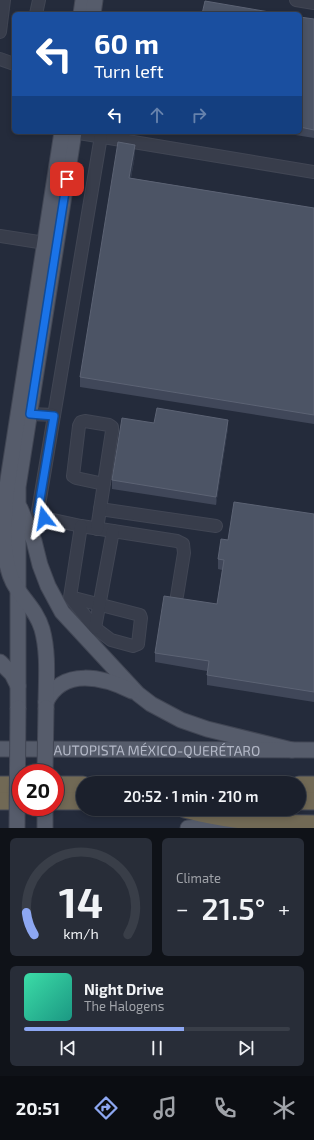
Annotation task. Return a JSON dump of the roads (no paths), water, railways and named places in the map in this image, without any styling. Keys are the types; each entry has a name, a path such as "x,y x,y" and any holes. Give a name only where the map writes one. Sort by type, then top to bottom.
{"highway":[{"path":"0,784 12,785"},
{"path":"64,785 76,785"},
{"path":"0,801 12,801"},
{"path":"64,801 76,801"},
{"path":"216,816 257,822 314,824"}],"main road":[{"path":"81,12 83,0"},
{"path":"93,12 95,0"},
{"path":"45,764 46,651 41,628 35,612 19,591 10,573 6,553 5,524 7,486 62,134"},
{"path":"17,828 19,688 18,487 74,134"},
{"path":"0,511 7,486"},
{"path":"18,503 30,529 44,576 54,600 62,612 138,694 151,704 181,720 207,729 292,750"},
{"path":"0,662 12,674 19,688"},
{"path":"46,705 49,696 58,686 69,680 80,678 115,684 138,694"},
{"name":"AUTOPISTA MÉXICO-QUERÉTARO","path":"0,749 314,750"},
{"path":"45,816 45,828"},
{"path":"188,828 257,822"}],"lane":[{"path":"0,32 4,0"},
{"path":"36,12 39,0"},
{"path":"296,0 314,3"},
{"path":"0,59 12,63"},
{"path":"88,134 314,172"},
{"path":"101,136 38,511 39,516 44,518 97,529 177,541 183,544 184,553 177,596"},
{"path":"0,236 45,243"},
{"path":"30,414 54,416"},
{"path":"97,529 100,508 104,484 112,431 112,427 109,425 85,421 81,422 79,426 73,476 104,484"},
{"path":"100,508 216,526"},
{"path":"70,597 140,615 141,618 138,644 133,646 111,640 95,628 70,597 81,526"},
{"path":"95,628 113,531"}]}
